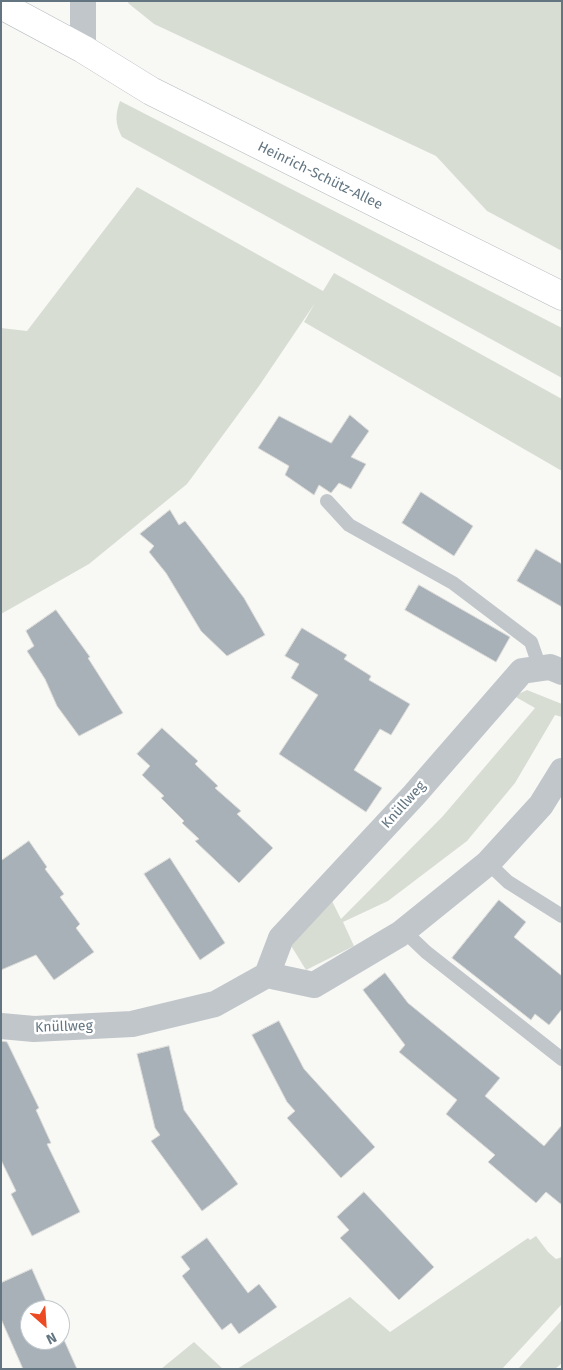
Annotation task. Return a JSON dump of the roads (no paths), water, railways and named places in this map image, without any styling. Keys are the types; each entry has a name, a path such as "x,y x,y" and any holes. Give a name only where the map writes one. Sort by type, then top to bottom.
{"main road":[{"name":"Heinrich-Schütz-Allee","path":"1,5 83,49 150,91 562,296"}],"street":[{"path":"83,1 83,49"},
{"name":"Knüllweg","path":"1,1026 34,1029 132,1024 215,1004 267,975 281,938 414,795 522,671 551,670"},
{"path":"267,975 314,985 404,930 488,862 541,805 561,775"}],"lane":[{"path":"327,500 349,525 453,584 531,642 551,670"},
{"path":"488,862 508,882 562,916"},
{"path":"404,930 426,952 562,1059"}]}
